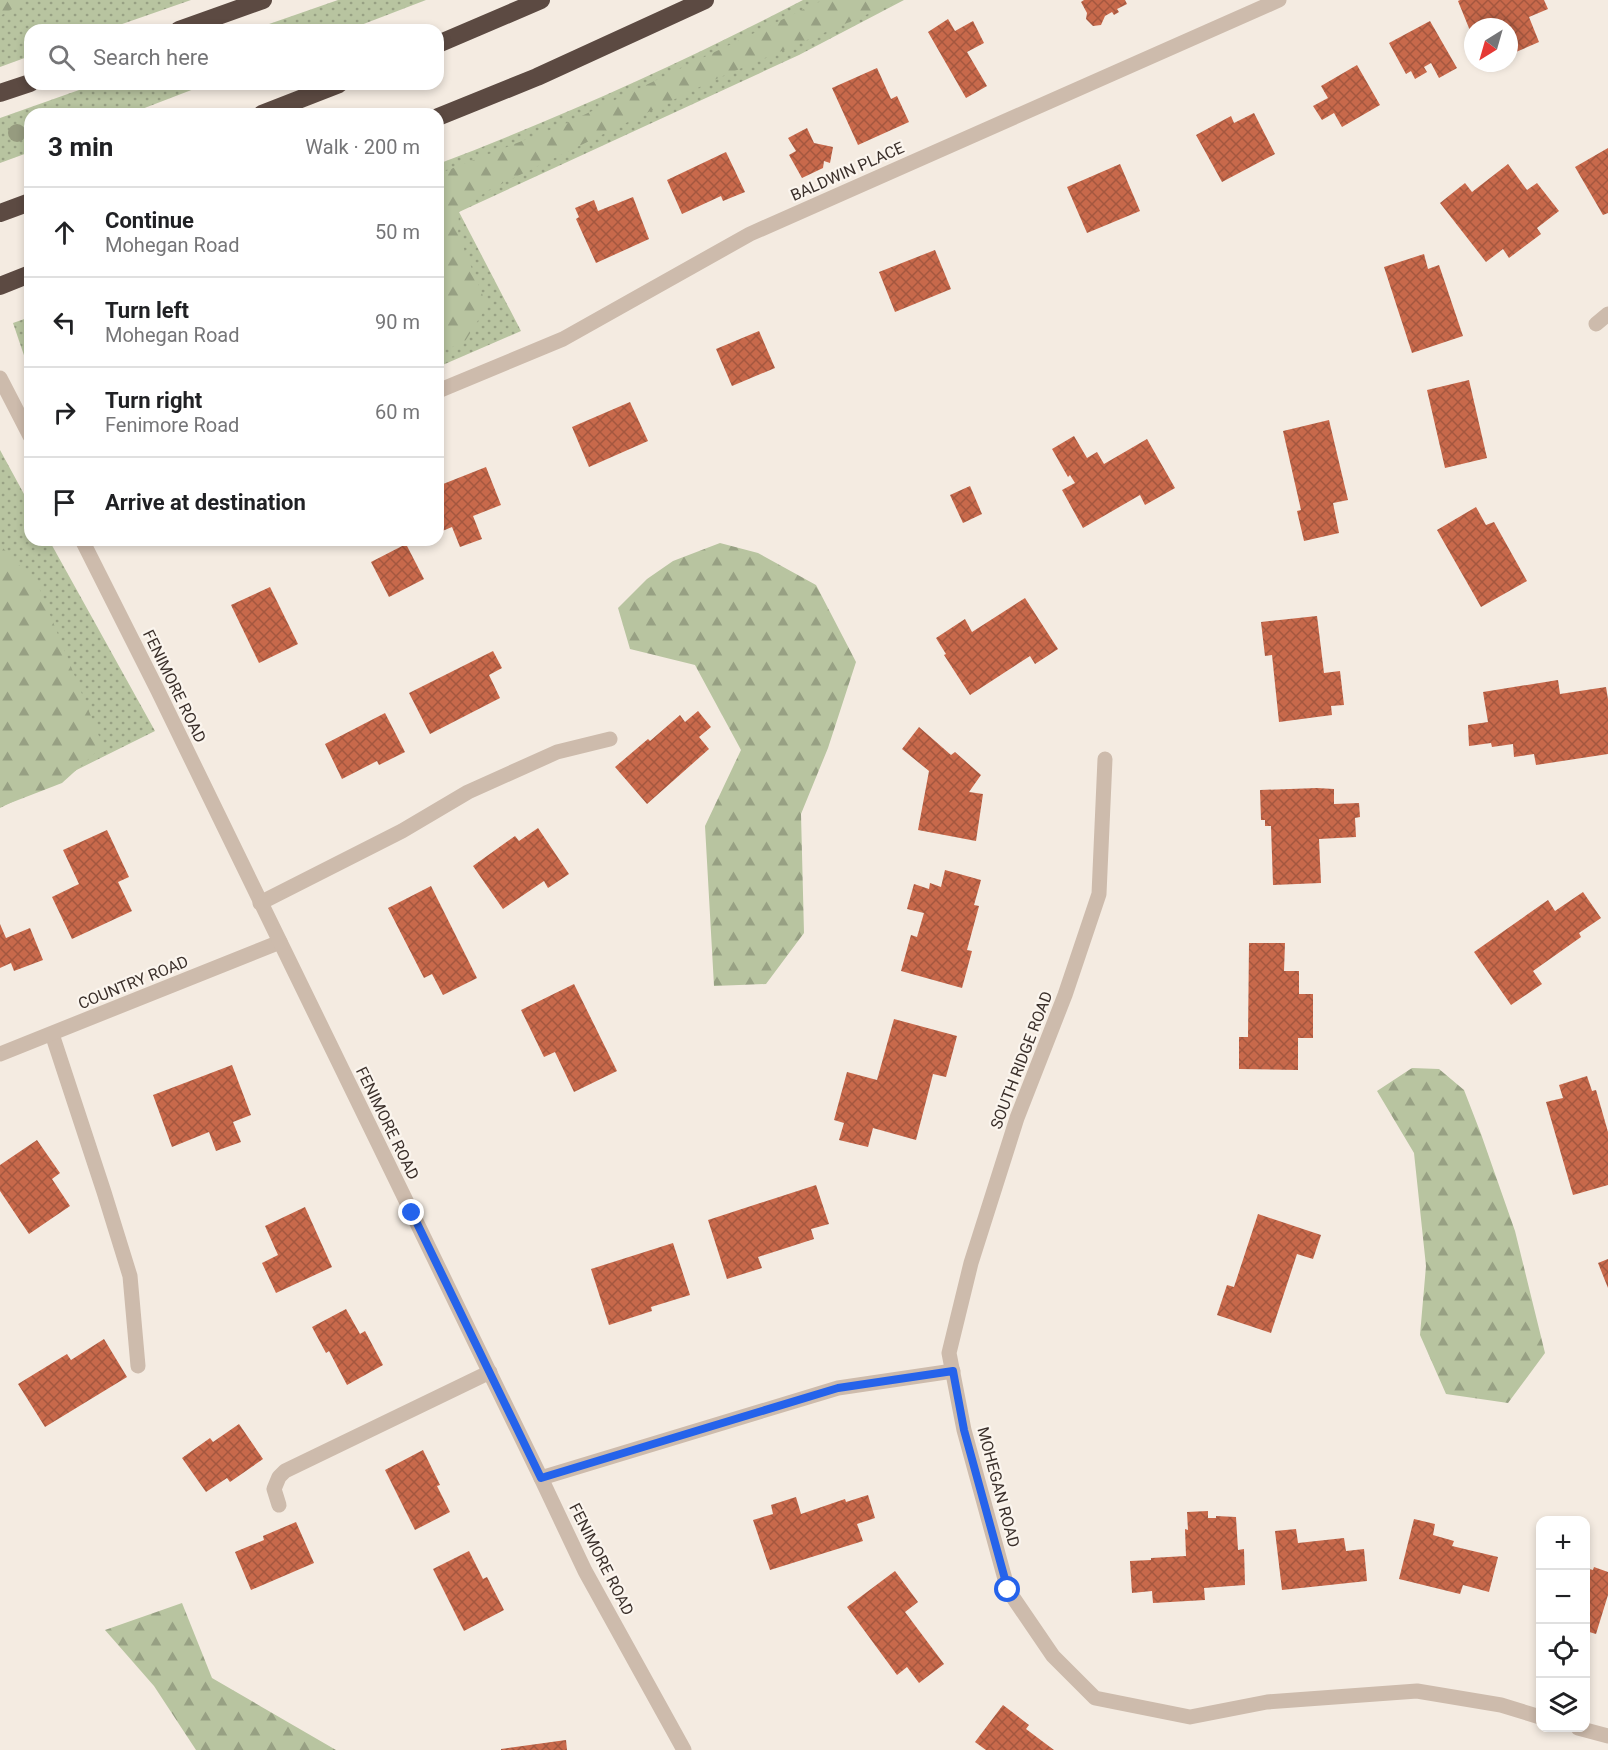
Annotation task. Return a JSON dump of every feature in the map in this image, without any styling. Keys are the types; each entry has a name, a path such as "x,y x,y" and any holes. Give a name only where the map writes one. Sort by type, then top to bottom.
{"highway":[{"path":"195,24 263,0"},
{"path":"444,41 541,0"},
{"path":"444,115 537,77 705,0"},
{"path":"0,93 24,85"},
{"path":"277,108 324,90"},
{"path":"0,213 24,204"},
{"path":"0,286 24,276"}],"street":[{"name":"BALDWIN PLACE","path":"444,389 563,339 750,234 1279,0"},
{"path":"1596,324 1608,314"},
{"path":"0,378 24,424"},
{"name":"FENIMORE ROAD","path":"85,546 490,1372 585,1571 684,1750"},
{"path":"261,903 402,831 468,792 557,752 610,739"},
{"name":"SOUTH RIDGE ROAD","path":"953,1371 949,1353 974,1252 1017,1118 1065,995 1099,894 1105,759"},
{"name":"COUNTRY ROAD","path":"0,1054 280,942"},
{"path":"52,1034 105,1192 130,1276 138,1366"},
{"path":"541,1478 838,1388 953,1371"},
{"name":"MOHEGAN ROAD","path":"953,1371 964,1430 1008,1590 1053,1656 1095,1698 1190,1717 1267,1702 1417,1690 1501,1705 1536,1716"},
{"path":"279,1505 274,1489 279,1477 285,1471 490,1372"},
{"path":"1590,1731 1608,1736"}],"green space":[{"path":"0,0 191,0 122,24 24,24 24,58 0,67"},
{"path":"0,0 28,0 0,16"},
{"path":"338,0 426,0 364,24 269,24"},
{"path":"803,0 904,0 799,55 459,212 521,331 444,364 444,162 531,127 714,45"},
{"path":"823,0 901,0 716,79 487,191 459,212 458,234 487,306 464,343 444,350 444,172 565,124"},
{"path":"79,90 191,90 145,108 28,108"},
{"path":"24,110 24,154 0,163 0,118"},
{"path":"24,319 24,355 13,323"},
{"path":"0,450 24,494 24,546 52,546 155,731 0,808"},
{"path":"720,543 758,553 816,585 856,662 828,748 801,814 804,933 766,984 714,986 705,826 741,750 695,665 630,649 618,608 647,579 673,561"},
{"path":"0,545 38,585 103,746 62,783 0,807"},
{"path":"1412,1068 1439,1069 1464,1090 1515,1231 1545,1353 1508,1403 1446,1394 1420,1335 1426,1266 1414,1153 1377,1091"},
{"path":"182,1603 212,1678 336,1750 196,1750 154,1686 105,1630"}],"building":[{"path":"1084,0 1125,0 1127,4 1117,9 1119,12 1114,15 1112,12 1105,16 1101,25 1093,26 1086,19 1087,13 1081,2"},
{"path":"1544,0 1548,9 1529,17 1539,42 1518,51 1518,18 1465,18 1458,1"},
{"path":"948,19 955,31 973,21 984,43 967,52 987,86 966,98 928,32"},
{"path":"1430,21 1457,68 1439,78 1431,63 1424,67 1427,72 1415,79 1411,71 1406,74 1389,43"},
{"path":"1357,65 1380,105 1342,127 1334,113 1322,120 1313,106 1328,98 1321,86"},
{"path":"877,68 891,99 897,96 909,122 858,145 832,88"},
{"path":"1254,113 1275,154 1222,182 1196,135 1231,116 1234,123"},
{"path":"807,128 814,143 833,147 830,163 824,161 823,168 802,178 789,155 796,151 788,138"},
{"path":"1608,148 1608,213 1603,215 1575,167"},
{"path":"726,152 745,192 723,201 721,196 682,214 667,180"},
{"path":"1120,164 1140,211 1087,233 1067,187"},
{"path":"1508,164 1527,190 1537,183 1559,211 1537,228 1541,234 1509,258 1503,249 1486,262 1440,203 1465,183 1472,192"},
{"path":"633,197 649,239 596,263 576,219 579,217 575,208 594,200 598,211"},
{"path":"935,250 951,289 895,312 879,272"},
{"path":"1424,254 1428,269 1439,265 1463,336 1412,353 1384,267"},
{"path":"759,331 775,368 732,386 716,349"},
{"path":"1469,380 1487,458 1445,468 1427,390"},
{"path":"630,402 648,441 589,467 572,427"},
{"path":"1329,420 1348,500 1333,503 1339,533 1304,541 1297,511 1301,510 1283,431"},
{"path":"1074,436 1087,458 1097,452 1104,464 1147,439 1175,488 1145,505 1140,495 1083,528 1062,490 1075,483 1070,475 1068,477 1052,449"},
{"path":"486,467 501,505 473,516 482,539 460,547 452,527 444,530 444,484"},
{"path":"970,486 982,514 963,523 950,495"},
{"path":"1476,507 1486,525 1494,522 1527,581 1481,607 1437,530"},
{"path":"402,546 407,546 424,579 389,597 371,562"},
{"path":"270,587 298,644 259,663 231,605"},
{"path":"1025,598 1058,649 1035,664 1030,656 970,695 944,655 946,654 936,638 965,619 972,632"},
{"path":"1317,616 1324,673 1340,671 1344,705 1331,706 1332,715 1279,722 1272,655 1265,656 1261,622"},
{"path":"493,651 502,668 489,675 500,698 430,734 409,693"},
{"path":"1558,680 1560,694 1606,687 1608,754 1536,765 1534,754 1514,757 1513,744 1492,747 1491,743 1469,746 1468,725 1488,722 1483,692"},
{"path":"698,711 711,727 699,737 709,749 647,804 615,767 680,715 685,722"},
{"path":"385,713 405,752 379,765 377,761 342,779 325,744"},
{"path":"919,727 951,755 955,752 981,775 969,792 983,794 976,841 918,830 929,771 902,749"},
{"path":"1334,789 1334,804 1359,803 1360,817 1355,818 1356,837 1319,839 1321,883 1273,885 1271,826 1265,826 1265,820 1261,820 1260,790"},
{"path":"538,828 569,874 548,888 544,881 503,909 473,866 515,836 519,841"},
{"path":"107,830 129,877 118,882 132,911 72,939 52,897 79,884 63,850"},
{"path":"945,870 981,880 974,905 979,906 967,950 972,951 962,988 901,971 911,935 917,937 924,913 907,909 914,884 929,889 930,883 941,887"},
{"path":"431,886 477,978 443,995 432,974 424,978 388,908"},
{"path":"1583,892 1601,918 1579,933 1581,937 1533,971 1542,984 1511,1005 1474,952 1548,900 1555,911"},
{"path":"0,924 6,938 30,928 43,960 14,971 11,963 0,968"},
{"path":"1249,943 1285,943 1284,971 1299,971 1299,994 1313,994 1313,1038 1298,1038 1298,1070 1239,1069 1239,1037 1248,1037"},
{"path":"574,984 617,1071 574,1092 555,1052 544,1057 521,1010"},
{"path":"894,1019 957,1036 946,1077 933,1074 916,1140 873,1128 868,1147 839,1140 844,1123 834,1120 847,1072 877,1080"},
{"path":"232,1065 251,1115 233,1122 241,1142 216,1151 209,1132 172,1147 153,1095"},
{"path":"1587,1076 1592,1091 1596,1090 1608,1132 1608,1185 1573,1195 1546,1102 1563,1098 1559,1085"},
{"path":"37,1140 60,1173 52,1179 70,1206 29,1234 0,1191 0,1165"},
{"path":"816,1185 829,1224 811,1229 814,1239 758,1257 762,1268 727,1279 708,1220"},
{"path":"305,1207 332,1267 276,1293 262,1263 278,1255 265,1226"},
{"path":"1258,1214 1321,1235 1313,1259 1297,1254 1271,1333 1217,1315 1227,1285 1234,1287"},
{"path":"673,1243 690,1295 651,1307 652,1311 609,1325 591,1269"},
{"path":"1608,1259 1608,1288 1598,1263"},
{"path":"346,1309 360,1334 365,1331 383,1365 347,1385 329,1351 326,1353 312,1327"},
{"path":"104,1339 127,1377 45,1427 18,1384 67,1354 71,1360"},
{"path":"239,1424 263,1459 230,1482 227,1478 206,1492 182,1458 210,1438 213,1442"},
{"path":"423,1450 450,1512 415,1530 385,1470"},
{"path":"868,1495 875,1518 857,1524 863,1541 770,1570 753,1520 773,1514 771,1505 796,1497 801,1514 845,1499 846,1502"},
{"path":"1208,1511 1208,1518 1236,1517 1238,1550 1244,1549 1245,1585 1204,1588 1205,1600 1153,1603 1152,1591 1132,1593 1130,1561 1186,1556 1187,1512"},
{"path":"1414,1519 1435,1524 1433,1535 1454,1541 1452,1546 1498,1557 1489,1592 1463,1585 1460,1594 1399,1579"},
{"path":"296,1522 314,1563 251,1590 235,1552 264,1540 263,1536"},
{"path":"1296,1529 1298,1543 1344,1538 1346,1551 1364,1549 1367,1581 1282,1590 1275,1531"},
{"path":"469,1551 483,1579 487,1577 504,1610 464,1631 433,1569"},
{"path":"1594,1567 1608,1572 1608,1595 1596,1634 1590,1632 1590,1569 1593,1570"},
{"path":"895,1571 918,1602 905,1612 944,1664 919,1683 907,1667 897,1675 847,1607"},
{"path":"1003,1705 1029,1725 1026,1729 1054,1750 986,1750 975,1742"},
{"path":"566,1740 567,1750 501,1750 501,1749"}],"route":[{"path":"412,1213 541,1478 838,1388 953,1371 964,1430 1008,1590"}]}
